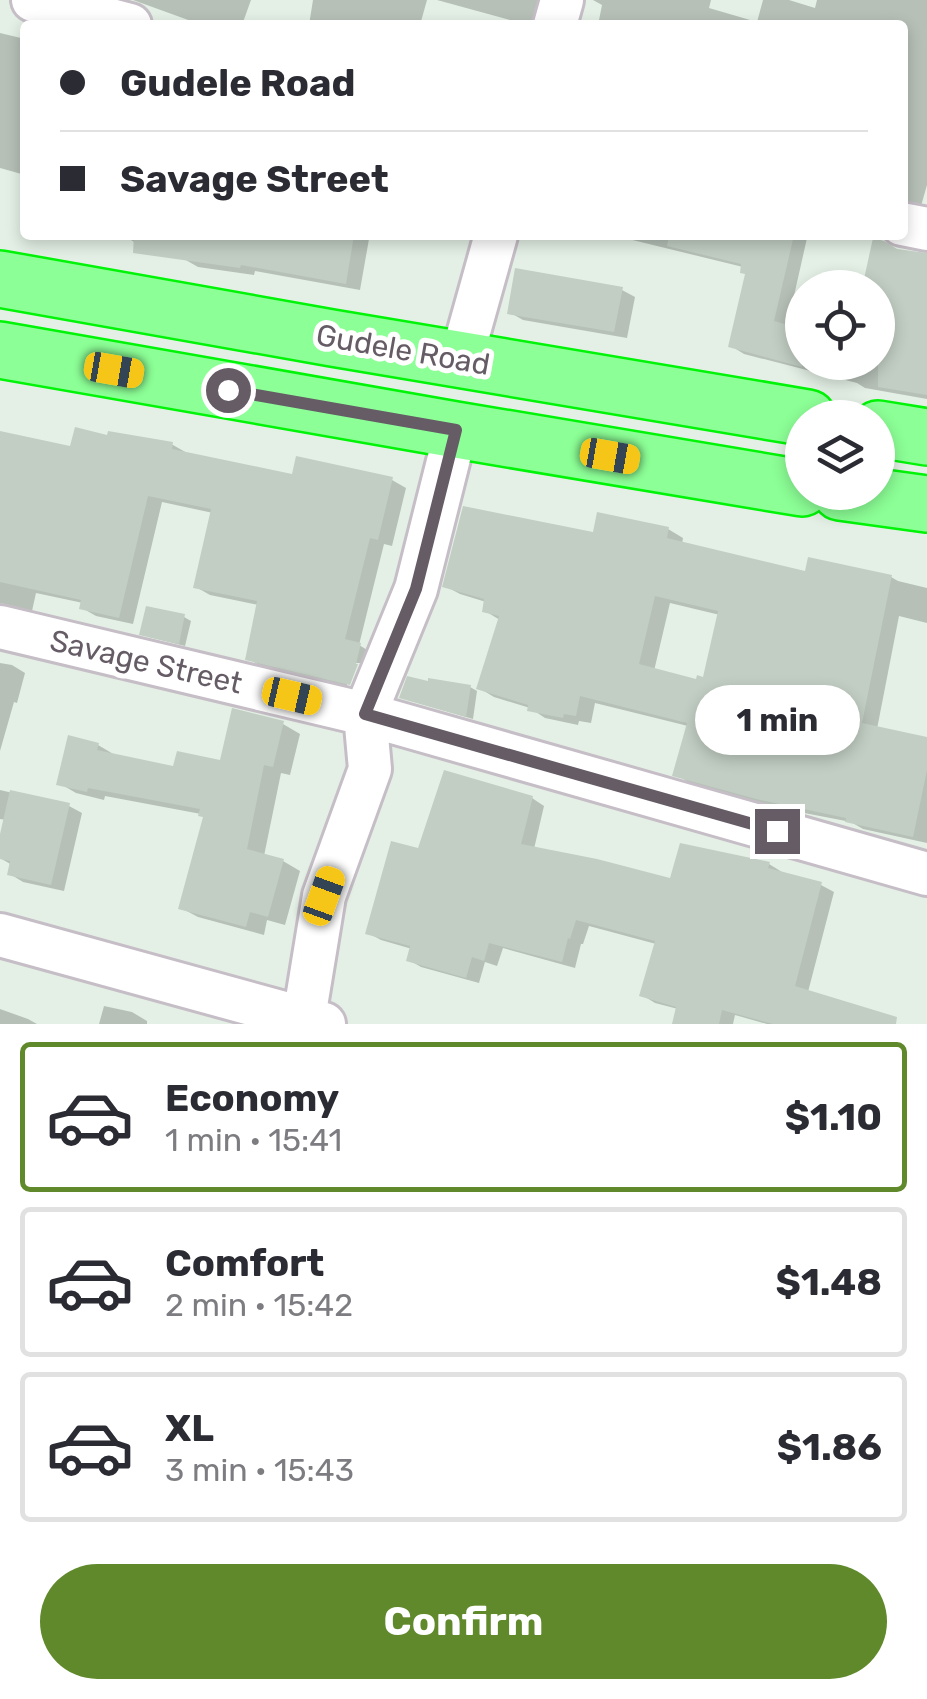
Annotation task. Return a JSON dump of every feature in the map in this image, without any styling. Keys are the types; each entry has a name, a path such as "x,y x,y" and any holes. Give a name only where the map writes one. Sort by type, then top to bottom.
{"highway":[{"name":"Gudele Road","path":"0,279 785,414"},
{"path":"0,350 785,485"},
{"path":"895,431 927,436"},
{"path":"895,500 927,504"}],"street":[{"path":"33,0 111,20"},
{"path":"461,360 495,240"},
{"path":"0,935 310,1022 324,896 370,769 365,714 416,589 456,430"},
{"name":"Savage Street","path":"0,627 365,714 927,874"}],"building":[{"path":"134,240 353,240 346,284 241,265 240,268 133,253"},
{"path":"668,240 793,240 774,321 785,324 785,362 728,347 745,274 740,273 741,264 667,246"},
{"path":"873,240 884,241 897,249 927,253 927,395 878,387 878,380 895,380 895,270 866,270"},
{"path":"515,268 623,287 614,332 507,314"},
{"path":"75,427 107,435 108,431 173,442 172,449 292,474 296,456 393,477 378,540 370,538 345,639 361,643 350,685 245,660 257,601 193,588 211,509 148,496 119,618 79,609 81,600 0,582 0,431 70,446"},
{"path":"463,506 593,532 597,512 669,527 667,538 805,571 808,557 892,575 862,723 927,737 927,770 913,837 672,776 687,723 580,696 576,716 564,714 563,718 527,711 528,705 476,689 499,616 482,612 484,599 442,587","holes":["655,596 718,611 703,677 697,675 696,679 639,664"]},
{"path":"146,606 185,614 179,644 139,635"},
{"path":"407,676 471,685 466,717 399,698"},
{"path":"232,708 284,721 273,767 264,765 247,849 284,859 268,917 250,912 246,927 178,909 203,817 198,816 200,809 56,785 68,735 99,743 97,750 173,766 177,751 220,760"},
{"path":"444,770 533,796 521,844 670,878 680,843 770,862 768,868 822,882 795,986 897,1017 896,1024 773,1024 722,1010 719,1024 672,1024 676,1007 639,996 655,941 576,920 562,962 489,943 484,961 472,957 466,978 406,961 410,946 365,934 391,841 418,848"},
{"path":"10,790 70,803 51,885 7,875 10,861 0,859 0,834"}],"route":[{"path":"228,390 456,430 416,589 365,714 777,831"}]}
